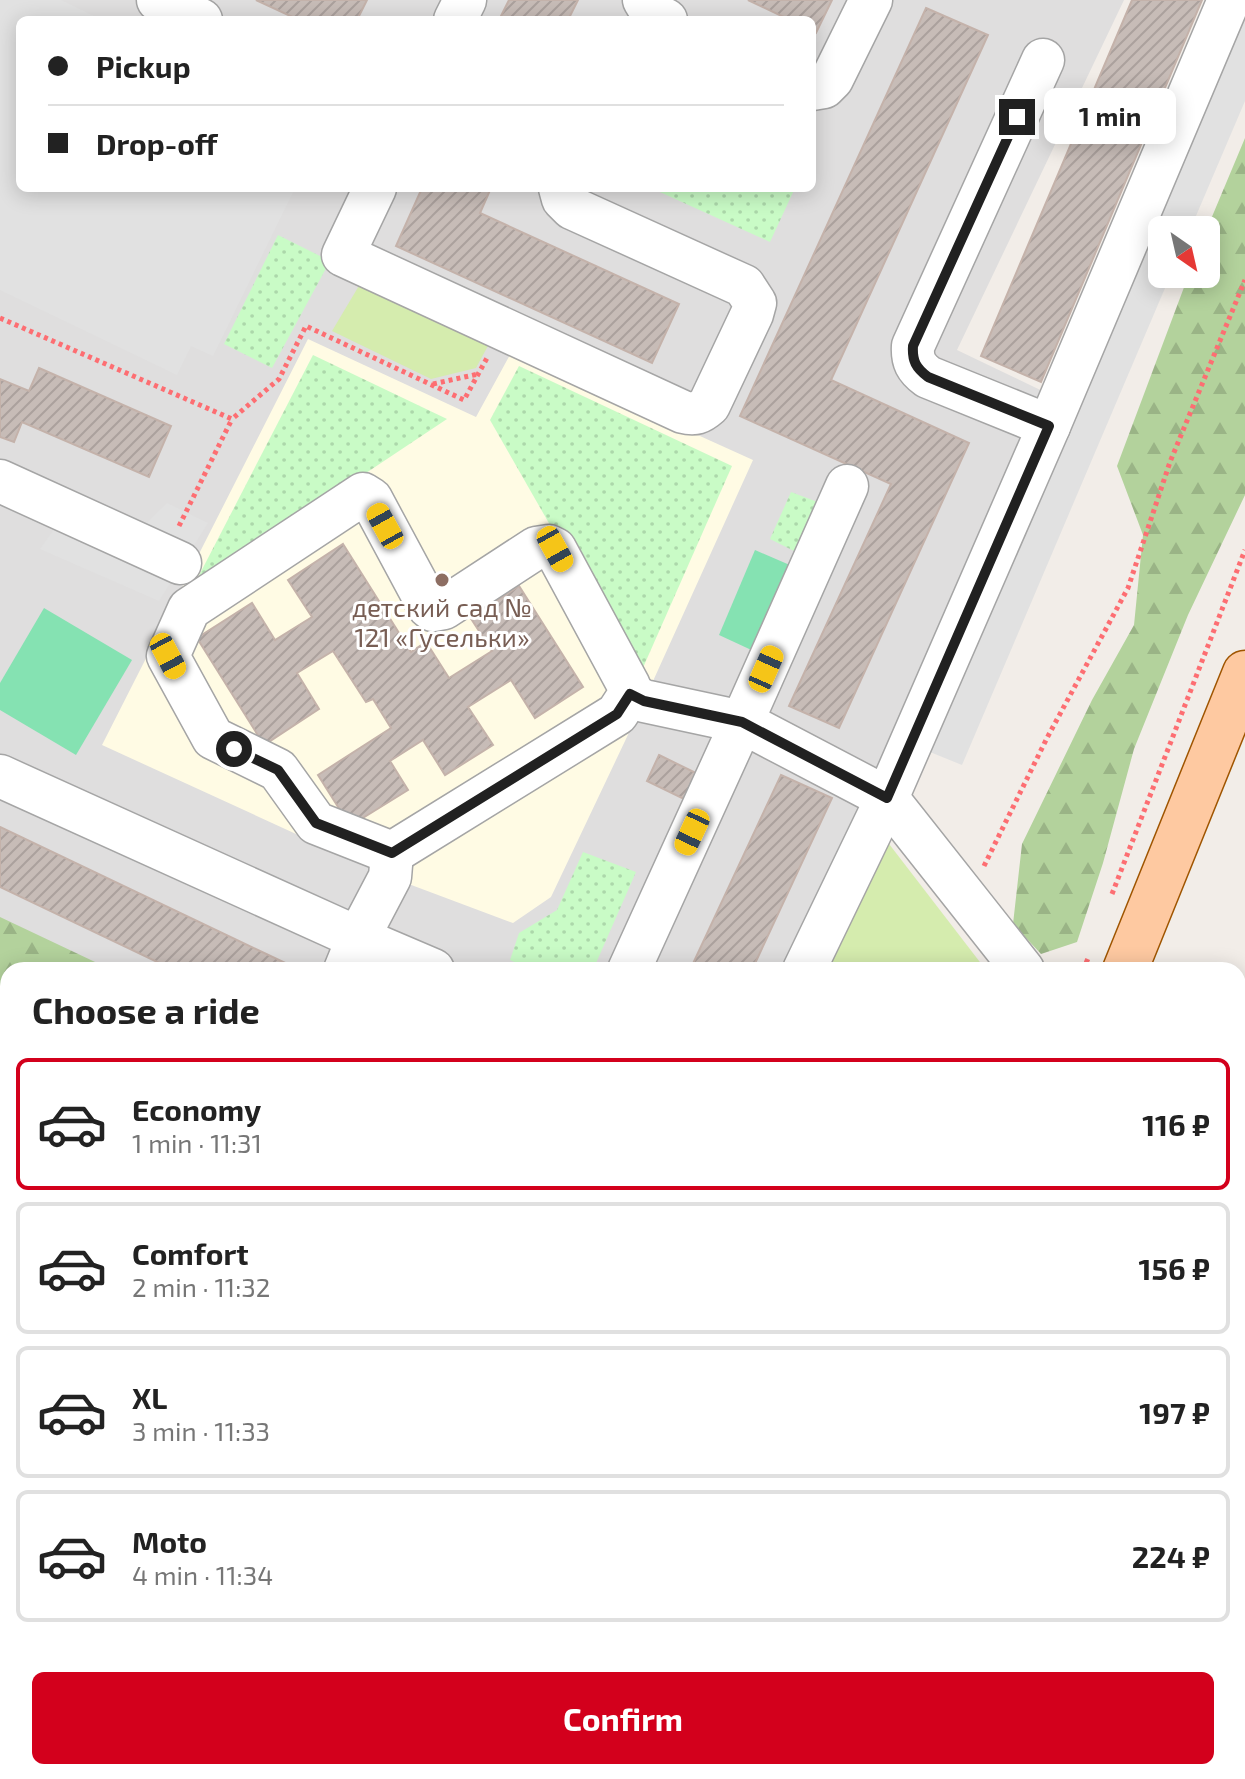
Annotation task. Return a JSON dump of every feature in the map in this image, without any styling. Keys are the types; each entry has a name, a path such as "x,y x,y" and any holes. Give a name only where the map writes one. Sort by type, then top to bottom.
{"main road":[{"path":"1107,962 1245,673"}],"street":[{"path":"158,0 192,16"},
{"path":"816,88 824,87 832,79 871,0"},
{"path":"808,962 887,798 1229,0"},
{"path":"1043,60 913,346 913,358 917,369 928,377 1049,426"},
{"path":"373,192 343,255 683,412 701,412 709,405 755,303 744,286 572,208 561,192"},
{"path":"0,481 172,559"},
{"path":"633,962 847,486"},
{"path":"363,494 371,499 433,610 444,608 536,548 549,546 555,549 629,686 630,694 617,714 392,853 316,823 278,770 213,738 168,656 189,609 363,494"},
{"path":"630,694 644,701 742,722 887,798 1017,962"},
{"path":"0,776 351,954 392,962"},
{"path":"351,954 390,877 392,853"}],"path":[{"path":"966,898 1128,588 1170,462 1245,280"},
{"path":"0,318 232,419"},
{"path":"172,559 232,419 279,379 306,326 464,400 503,329"},
{"path":"431,384 479,373"},
{"path":"1111,898 1245,550"}],"shaded area":[{"path":"0,0 1124,0 957,350 1061,400 792,962 62,962 0,932"},
{"path":"0,0 61,0 94,16 16,16 16,192 293,192 213,356 191,346 177,375 0,290"},
{"path":"1245,12 1245,101 1196,216 1158,216"},
{"path":"1148,240 1148,288 1165,288 962,765 930,752"},
{"name":"детский сад № 121 «Гусельки»","path":"308,339 476,417 512,351 753,460 551,897 513,923 390,877 102,745"},
{"path":"167,503 208,523 159,601 40,549 70,507 133,536"}],"green space":[{"path":"1245,138 1245,495 1188,615 1134,749 1103,863 1077,942 1041,954 1013,924 1022,844 1092,700 1134,625 1143,535 1117,466 1184,288 1220,288 1220,216 1212,216"},
{"path":"660,192 793,192 770,242"},
{"path":"278,235 330,261 272,368 224,344"},
{"path":"366,274 496,331 476,368 431,379 332,331"},
{"path":"313,355 447,419 192,589"},
{"path":"519,366 732,466 638,679 490,420"},
{"path":"791,492 823,504 800,554 770,539"},
{"path":"755,550 799,569 760,654 719,635"},
{"path":"44,608 132,660 76,755 0,710 0,683"},
{"path":"886,840 980,962 828,962"},
{"path":"583,852 636,872 597,962 510,960 519,933 557,910"},
{"path":"0,917 95,962 0,962"}],"building":[{"path":"256,0 367,0 359,16 290,16"},
{"path":"509,0 578,0 570,16 501,16"},
{"path":"748,0 832,0 816,33 816,16 782,16"},
{"path":"1132,0 1202,0 1041,382 981,356"},
{"path":"926,8 988,35 831,380 969,443 839,728 789,706 891,484 740,416"},
{"path":"420,192 489,192 480,213 679,304 652,363 396,246"},
{"path":"39,368 171,426 149,477 22,422 14,442 0,437 0,379 29,391"},
{"path":"343,544 411,652 426,642 449,678 492,651 470,617 519,586 583,687 535,718 511,680 468,707 493,745 445,775 423,740 390,761 408,790 350,826 318,775 391,728 373,699 366,702 333,651 297,673 319,709 264,745 197,638 252,603 275,640 312,617 288,580"},
{"path":"659,755 700,775 688,801 647,781"},
{"path":"781,775 832,798 756,962 694,962"},
{"path":"0,827 283,962 157,962 0,887"}],"place":[{"name":"детский сад № 121 «Гусельки»","path":"442,580"}],"route":[{"path":"234,749 278,770 316,823 392,853 617,714 630,694 644,701 742,722 887,798 1049,426 928,377 917,369 913,358 913,346 1017,117"}]}
